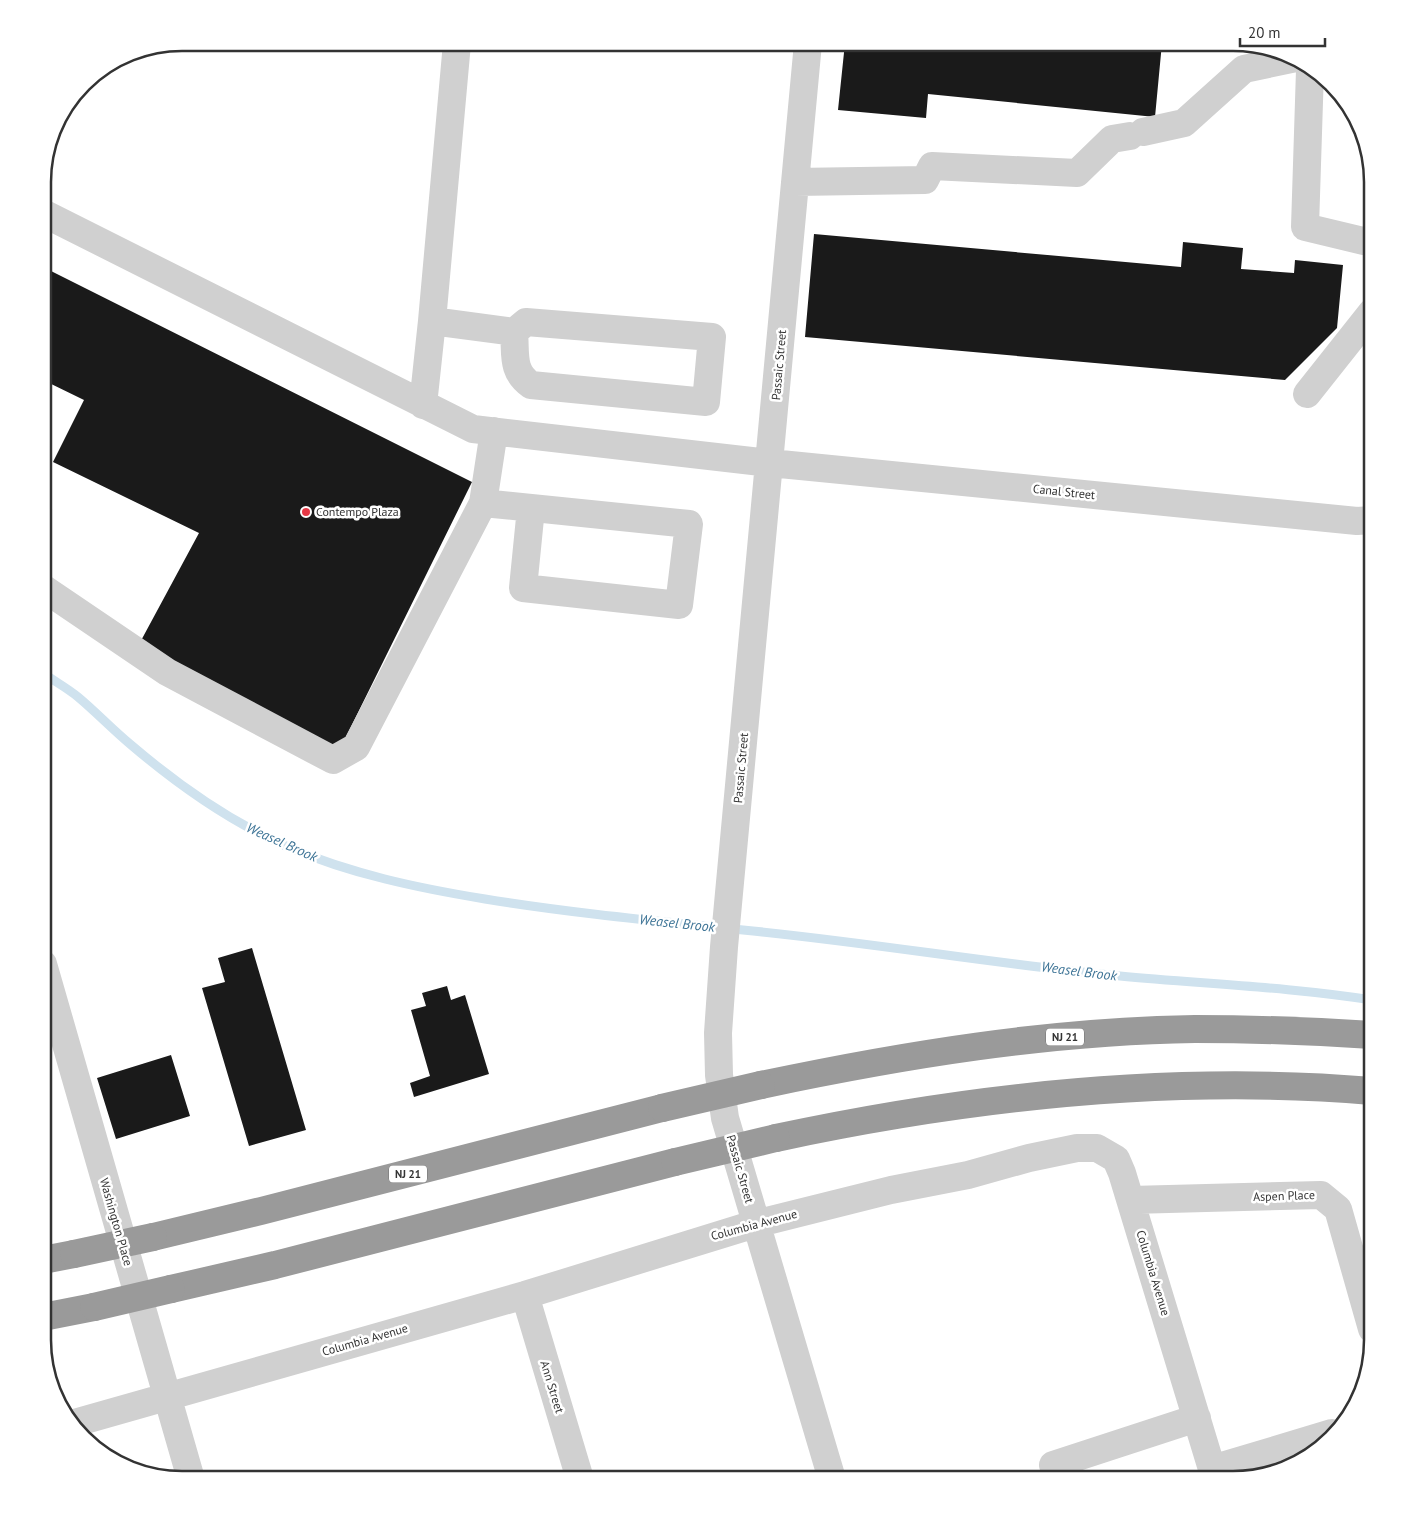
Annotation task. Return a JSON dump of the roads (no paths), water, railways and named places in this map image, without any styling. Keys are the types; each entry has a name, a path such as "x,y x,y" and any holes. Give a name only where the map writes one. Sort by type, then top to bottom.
{"highway":[{"name":"NJ 21","path":"51,1258 153,1237 270,1209 662,1108 761,1085 890,1059 966,1048 1096,1035 1203,1030 1273,1030 1364,1036"},
{"path":"51,1315 275,1265 776,1138 899,1115 1047,1094 1196,1085 1364,1091"}],"street":[{"path":"423,405 456,51"},
{"name":"Passaic Street","path":"807,52 724,947 718,1033 718,1075 725,1118 829,1471"},
{"path":"795,182 925,180 932,166 1077,173 1112,139 1184,123 1244,69 1283,61"},
{"path":"1310,77 1305,227 1364,241"},
{"name":"Canal Street","path":"52,218 473,429 770,463 1364,521"},
{"path":"432,321 514,332 526,322 712,337 706,402 531,385 524,380 517,370 514,332"},
{"path":"1307,394 1364,322"},
{"path":"52,594 167,672 334,760 356,747 483,503 494,431"},
{"path":"483,503 689,524 679,605 523,588 531,508"},
{"name":"Washington Place","path":"51,993 188,1471"},
{"name":"Columbia Avenue","path":"80,1421 524,1294 755,1224 1029,1158 1077,1148 1098,1148 1116,1158 1213,1471"},
{"name":"Aspen Place","path":"1130,1200 1321,1195 1338,1209 1364,1301"},
{"name":"Ann Street","path":"524,1294 577,1471"},
{"path":"1053,1465 1197,1418"},
{"path":"1225,1471 1305,1449"}],"waterway":[{"name":"Weasel Brook","path":"52,679 78,697 148,759 205,802 246,826 288,847 336,865 385,879 460,895 582,913 790,935 1073,971 1278,989 1364,999"}],"place":[{"name":"Contempo Plaza","path":"306,512"}]}
